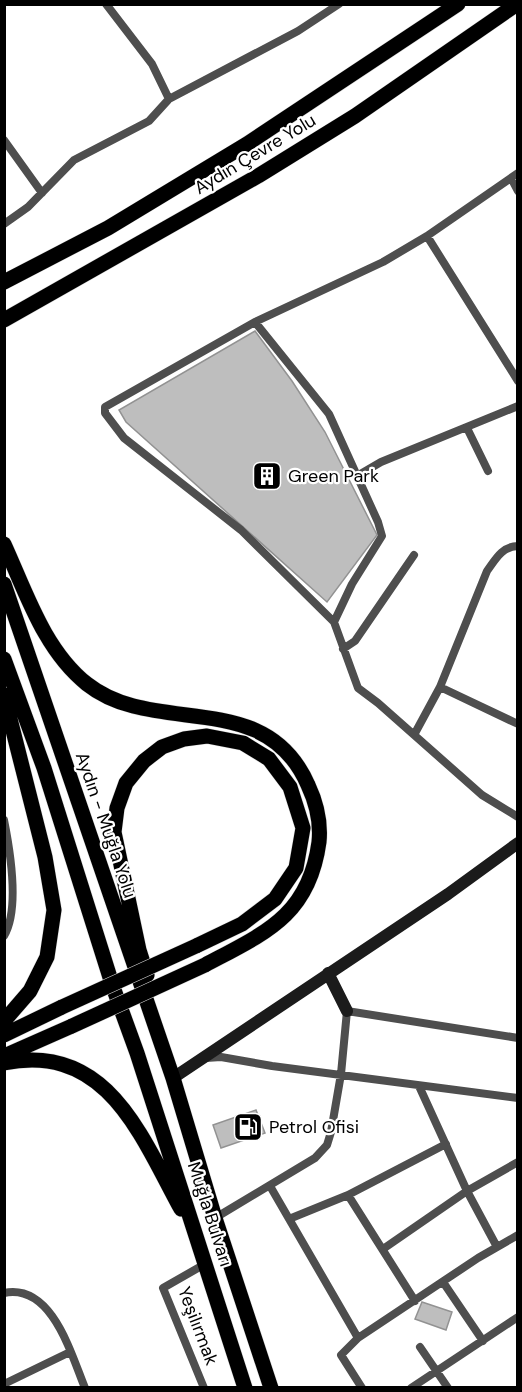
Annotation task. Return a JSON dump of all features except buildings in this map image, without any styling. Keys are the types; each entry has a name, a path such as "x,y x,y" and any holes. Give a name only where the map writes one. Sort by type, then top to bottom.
{"highway":[{"name":"Aydın Çevre Yolu","path":"4,282 108,228 247,144 458,4"},
{"name":"Aydın Çevre Yolu","path":"4,320 153,237 297,152 355,116 517,4"},
{"path":"4,544 45,634 59,655 86,683 105,697 128,706 214,717 238,723 273,740 303,772 315,801 320,833 316,865 305,890 290,911 269,929 205,965 4,1056"},
{"name":"Aydın - Muğla Yolu","path":"4,584 171,1075"},
{"name":"Muğla Bulvarı","path":"4,659 44,768 113,987 137,1053 245,1388"},
{"path":"4,695 45,857 54,910 47,957 30,991 4,1021"},
{"path":"4,1035 62,1007 196,946 242,924 276,899 296,868 303,828 290,787 269,759 243,743 207,736 184,739 162,747 144,761 126,783 117,807 114,832 140,950 161,1024 171,1075"},
{"path":"4,1063 37,1059 63,1064 83,1072 104,1086 133,1122 199,1243"},
{"name":"Muğla Bulvarı","path":"171,1075 271,1388"}],"main road":[{"path":"171,1075 202,1058 448,894 518,843"},
{"path":"328,972 347,1011"}],"street":[{"path":"106,4 152,64 169,99"},
{"path":"4,224 28,207 74,160 149,121 169,99 298,31 339,4"},
{"path":"4,140 42,193"},
{"path":"518,191 514,175 427,236 383,262 255,322 105,407 105,413 124,438 241,530 334,622 357,688 378,703 482,795 518,817"},
{"path":"427,236 518,381"},
{"path":"255,322 329,414 378,522 382,536 351,584 334,622"},
{"path":"357,476 381,462 518,406"},
{"path":"467,428 488,471"},
{"path":"414,735 440,687 487,571 498,555 513,546 518,546"},
{"path":"343,649 355,641 414,555"},
{"path":"440,687 517,721"},
{"path":"4,820 10,850 13,909 4,936"},
{"path":"215,1218 315,1158 327,1145 341,1074 347,1011 518,1038"},
{"path":"202,1058 221,1057 518,1098"},
{"path":"419,1086 467,1191 497,1246"},
{"path":"289,1219 348,1195 446,1144"},
{"path":"383,1249 467,1191 518,1162"},
{"path":"270,1186 358,1338"},
{"path":"348,1195 415,1301"},
{"path":"362,1388 341,1355 358,1338 497,1246 518,1236"},
{"name":"Yeşilırmak","path":"204,1388 163,1288 206,1264"},
{"path":"443,1282 483,1341"},
{"path":"4,1293 26,1295 42,1303 52,1313 85,1388"},
{"path":"411,1388 518,1317"},
{"path":"420,1347 448,1388"},
{"path":"4,1384 70,1352"}],"place":[{"name":"Green Park","path":"267,476"},
{"name":"Petrol Ofisi","path":"248,1127"}]}
